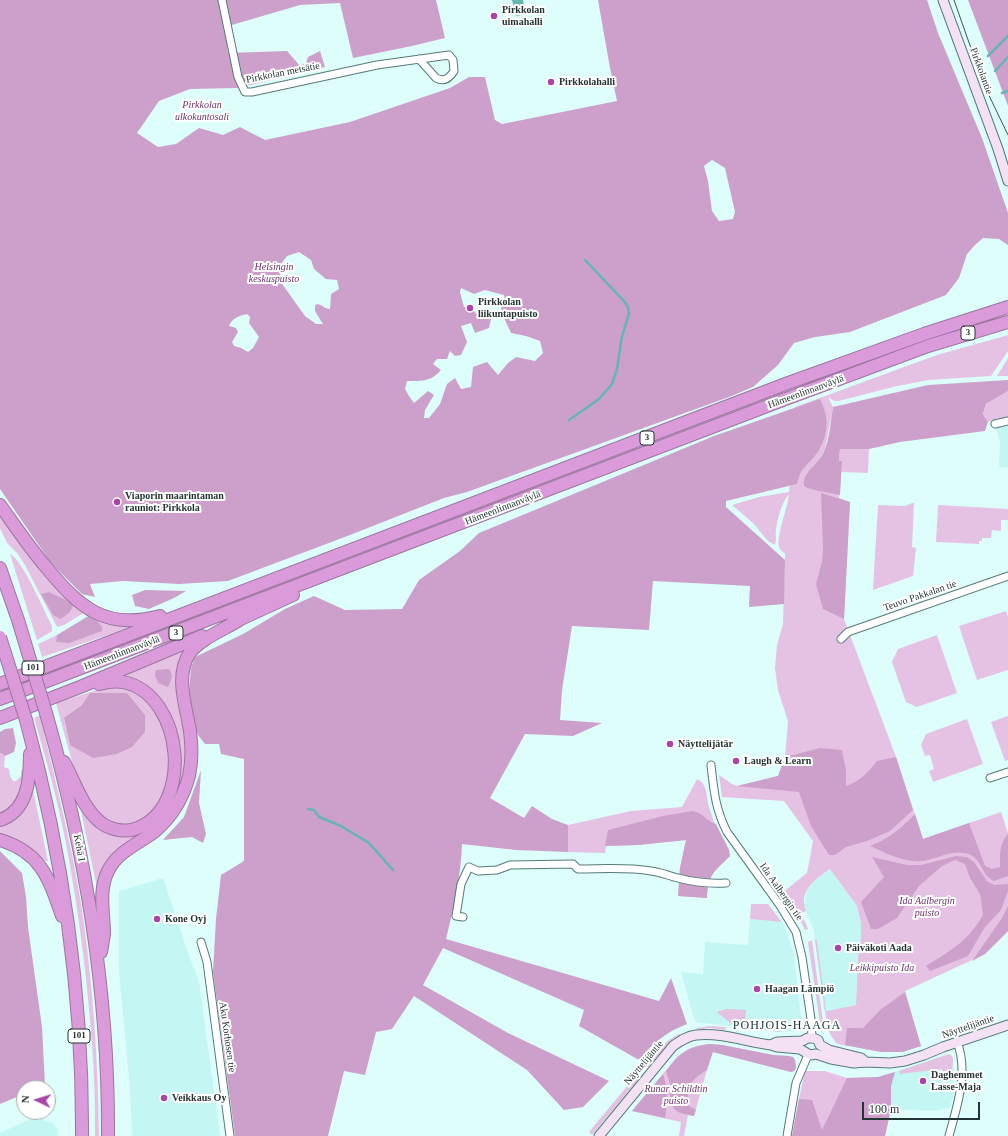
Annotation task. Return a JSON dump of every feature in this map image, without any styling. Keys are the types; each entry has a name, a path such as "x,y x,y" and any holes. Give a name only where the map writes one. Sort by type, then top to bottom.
{"highway":[{"name":"Hämeenlinnanväylä","path":"4,681 788,383 924,334 1008,307"},
{"name":"Hämeenlinnanväylä","path":"0,700 783,400 928,346 1008,322"},
{"path":"0,505 25,542 71,596 96,613 119,620 133,621 148,619 231,596"},
{"path":"0,718 80,687 276,604 351,566"},
{"name":"Kehä I","path":"0,568 19,623 55,745 76,830 85,876 99,967 105,1022 108,1090 108,1136"},
{"path":"99,967 104,934 102,911 103,893 108,872 114,862 124,852 154,832 165,821 180,799 189,774 192,754 182,688 183,669 187,658 194,647 239,620"},
{"name":"101","path":"0,637 31,739 54,834 64,894 79,1024 82,1087 82,1136"},
{"path":"55,745 86,805 92,814 108,827 124,831 140,827 155,816 167,798 174,779 175,757 174,747 168,726 158,706 143,690 136,686 122,682 80,687"},
{"path":"0,820 13,813 21,804 26,794 30,772 31,739"},
{"path":"0,840 17,847 41,867 48,878 69,936"}],"main road":[{"name":"Pirkkolantie","path":"943,0 998,149 1008,181"},
{"name":"Pirkkolantie","path":"998,149 1008,165"},
{"name":"Näyttelijäntie","path":"598,1136 666,1053 680,1041 695,1035 710,1035 771,1045 777,1048 797,1049 839,1061 887,1064 905,1061 1008,1025"},
{"name":"Näyttelijäntie","path":"771,1045 777,1042 808,1039 818,1040 820,1045 829,1050 861,1058 866,1062"},
{"path":"808,1039 803,1045 809,1053 819,1051 820,1045"}],"street":[{"name":"Pirkkolan metsätie","path":"222,0 238,77 245,92 252,92 377,65 419,59 449,55 453,60 454,71 448,78 442,80 436,78 419,59"},
{"path":"995,424 1008,421"},
{"name":"Teuvo Pakkalan tie","path":"841,639 848,632 1008,576"},
{"name":"Ida Aalbergin tie","path":"710,766 714,797 727,832 779,904 796,932 806,984 808,1039"},
{"path":"990,778 1008,772"},
{"path":"464,917 456,916 461,884 469,867 478,871 497,870 510,865 573,864 578,870 640,869 668,874 675,878 688,881 726,883"},
{"name":"Aku Korhosen tie","path":"201,942 209,976 230,1136"},
{"path":"949,1136 959,1098 962,1075 962,1060 957,1042"},
{"path":"787,1136 798,1077 809,1053"}],"shaded area":[{"path":"512,0 523,0 526,14 516,16"},
{"path":"1008,425 1008,468 999,467 1000,442 996,427"},
{"name":"Päiväkoti Aada","path":"830,869 857,906 861,923 861,938 858,958 856,1005 824,1011 813,928 804,906 807,889 813,882"},
{"path":"163,878 199,981 220,1136 132,1136 130,1089 119,972 119,891"},
{"path":"750,919 782,922 784,926 794,955 802,1026 795,1031 780,1032 695,1022 681,972 703,974 705,942 748,945"},
{"name":"Daghemmet Lasse-Maja","path":"949,1054 953,1059 952,1078 954,1083 954,1093 950,1108 932,1111 891,1109 891,1086 895,1072"},
{"path":"28,1120 44,1120 53,1123 58,1130 58,1136 0,1136 0,1133"}],"green space":[{"name":"Pirkkolan liikuntapuisto","path":"0,0 436,0 445,38 353,58 340,3 300,5 225,27 228,53 287,51 300,66 306,63 308,57 320,51 325,67 237,88 190,89 159,101 137,133 158,147 176,144 199,128 223,135 240,127 265,140 350,122 450,88 469,77 485,77 495,120 502,124 617,101 598,0 927,0 938,33 982,138 1008,213 1008,245 999,239 983,238 967,254 959,278 946,295 850,332 815,337 794,343 778,365 753,387 729,397 467,492 444,498 228,581 179,584 123,581 90,584 95,597 82,594 51,563 0,489","holes":["712,160 725,168 735,212 733,219 719,221 712,211 708,181 704,166","299,252 311,260 314,269 326,279 337,280 339,289 331,294 330,309 317,304 315,306 315,311 323,324 316,324 305,316 280,281 281,264 287,256","461,288 474,294 485,290 504,295 505,301 501,308 511,333 540,341 543,353 535,361 516,357 508,363 498,375 487,362 473,367 471,387 461,389 455,378 447,384 440,404 429,418 424,418 425,410 434,395 428,391 414,403 405,389 407,381 422,381 434,377 441,370 433,364 437,359 447,359 450,351 455,356 461,355 467,342 461,326 471,323 475,333 489,328 491,319 482,311 477,314 468,306 464,307 460,292","247,314 250,317 249,323 259,337 253,348 248,352 234,346 232,342 238,332 236,328 229,326 234,319"]},
{"path":"968,0 1008,0 1008,106"},
{"name":"Ida Aalbergin puisto","path":"1008,335 1008,351 991,376 928,380 893,387 839,401 834,401 828,397 833,407 825,449 820,458 839,461 840,449 869,449 868,473 841,472 839,498 850,502 844,619 896,757 923,839 1001,812 1008,833 1008,931 985,954 905,991 921,1046 890,1052 841,1045 836,1043 830,1034 827,1025 815,940 816,939 817,941 826,1011 856,1005 858,958 861,938 861,923 857,906 830,869 809,886 806,891 804,904 806,911 801,913 808,929 805,930 793,905 782,893 807,873 813,841 784,801 722,797 719,775 737,786 778,776 785,757 788,721 778,690 775,668 777,645 783,624 785,554 779,547 779,536 789,494 779,515 775,545 768,541 754,524 732,505 759,497 789,492 795,407 937,355"},
{"path":"1008,358 1008,376 997,376"},
{"path":"1008,380 1008,391 986,404 983,414 988,422 985,431 900,442 869,449 840,449 839,461 842,461 840,495 815,490 804,486 805,477 821,457 826,446 833,407 928,385"},
{"path":"1008,391 1008,417 988,422 983,414 986,404"},
{"path":"820,399 825,412 827,424 825,437 817,453 799,476 797,484 726,501 726,507 785,560 784,604 749,607 750,586 653,581 649,630 572,626 562,690 560,720 602,723 573,736 525,734 490,798 524,818 532,806 552,819 568,825 568,852 516,850 462,844 457,892 446,939 659,1001 671,978 687,1024 660,1039 649,1048 639,1060 579,1026 584,1010 443,948 423,985 508,1033 609,1081 583,1107 564,1110 527,1070 414,996 392,1029 376,1032 365,1075 344,1071 328,1136 235,1136 213,972 216,919 221,875 244,861 244,759 221,754 219,744 205,744 198,735 195,727 189,692 191,668 195,657 243,634 285,609 314,596 345,610 402,609 419,580 460,551 479,533 714,436"},
{"path":"821,493 850,502 844,619 823,609 816,584 822,562 823,549"},
{"path":"914,503 912,547 916,548 913,576 873,590 878,505 905,506"},
{"path":"938,505 1008,509 1008,520 1001,520 1001,531 992,530 991,538 982,538 982,541 979,541 979,544 936,542"},
{"path":"0,513 85,612 58,627 25,565 17,553 7,543 0,528","holes":["61,599 72,603 73,607 70,612"]},
{"path":"10,554 15,558 27,575 52,626 51,632 37,640"},
{"path":"145,590 186,591 149,609 135,606 132,595"},
{"path":"49,592 72,603 73,607 70,612 61,619 53,615 41,594"},
{"path":"1006,611 1008,617 1008,670 977,680 959,626"},
{"path":"90,615 95,618 102,627 102,631 69,643 56,642 57,635"},
{"path":"95,618 129,625 129,628 42,657 38,644 57,635 57,642"},
{"path":"937,635 957,693 917,707 906,702 892,662 898,649"},
{"path":"188,647 184,723 187,759 180,790 162,819 127,845 98,893 80,806 132,834 172,796 167,713 118,676"},
{"path":"169,669 172,676 168,687 158,683 155,675 156,670"},
{"path":"122,687 135,691 152,706 167,736 170,768 165,790 154,812 132,825 117,825 107,821 99,815 88,799 75,772 56,703 103,688","holes":["82,705 70,745 64,719"]},
{"path":"90,693 127,693 145,715 145,732 132,747 117,754 93,758 70,745 64,718 82,705"},
{"path":"40,715 68,837 82,910 94,1023 99,1136 95,1136 95,1090 92,1044 83,952 63,828 52,780 34,718"},
{"path":"1008,716 1008,760 1005,761 991,722"},
{"path":"967,719 983,764 933,782 929,771 934,769 930,755 925,756 921,745 926,734"},
{"path":"13,728 16,743 14,752 5,756 0,753 0,732 5,729"},
{"path":"820,748 842,750 846,771 846,786 860,779 877,761 896,757 913,810 890,831 867,841 846,847 835,855 829,855 811,826 799,792 737,786 778,776 785,757"},
{"path":"0,753 5,756 4,767 9,769 10,776 13,781 16,781 21,776 21,770 25,771 23,788 10,809 0,815"},
{"path":"201,770 199,803 206,834 203,843 192,837 163,840 184,817"},
{"path":"697,779 701,781 705,787 713,820 725,842 730,856 710,878 707,898 678,896 680,868 686,840 638,845 606,846 605,853 568,852 568,825 631,811 682,807"},
{"path":"31,790 33,790 48,861 45,861 34,852 0,837 0,824"},
{"path":"692,811 700,813 709,821 716,824 729,850 730,856 710,878 707,898 678,896 680,868 686,840 638,845 605,846 608,830 663,816"},
{"path":"915,814 923,839 969,823 985,866 992,869 1000,867 1000,853 1003,842 1008,834 1008,876 994,881 989,878 974,857 964,853 959,852 927,860 915,861 895,857 870,846 894,833"},
{"path":"0,851 22,873 42,1027 45,1080 16,1080 16,1097 0,1104"},
{"path":"956,856 967,857 974,862 987,881 994,885 1008,884 1008,891 1001,910 985,927 968,956 930,971 926,966 959,944 971,932 983,915 980,894 970,878 965,864 955,860 942,866 919,886 897,918 878,929 871,929 861,902 884,877 872,857 907,865 921,865"},
{"path":"751,904 768,904 782,922 750,919"},
{"path":"1008,906 1008,931 985,954 972,961 1002,918"},
{"path":"812,940 823,1022 820,1023 808,942"},
{"path":"905,992 921,1046 903,1052 881,1052 845,1045 847,1028 863,1028 880,1010"},
{"path":"726,1009 746,1010 745,1028 734,1026 717,1012"},
{"path":"749,1020 781,1022 780,1032 748,1028"},
{"path":"709,1026 726,1027 725,1030 709,1028 697,1030 697,1028"},
{"path":"679,1034 681,1035 663,1050 648,1067 644,1065 669,1040"},
{"name":"Runar Schildtin puisto","path":"710,1044 793,1057 796,1068 791,1072 712,1052 694,1116 688,1115 684,1136 679,1136 681,1122 632,1111 677,1057 687,1050 697,1046"},
{"name":"Runar Schildtin puisto","path":"710,1044 793,1057 796,1068 791,1072 713,1052 707,1070 697,1077 690,1085 688,1099 689,1106 696,1110 694,1116 680,1113 674,1109 670,1099 671,1087 666,1071 684,1052 695,1047"},
{"path":"949,1054 953,1059 952,1078 944,1079 942,1069 900,1074 899,1071"},
{"path":"805,1071 825,1071 847,1078 878,1077 895,1072 891,1086 891,1109 885,1136 792,1136"},
{"path":"895,1072 891,1086 891,1109 885,1136 792,1136 799,1099 812,1100 822,1130 847,1078 878,1077"},
{"path":"638,1073 641,1076 592,1135 589,1132"},
{"path":"663,1074 667,1096 665,1118 632,1111"}],"waterway":[{"path":"988,56 1008,36"},
{"path":"995,71 1008,57"},
{"path":"1002,93 1008,91"},
{"path":"569,420 599,399 612,384 617,369 622,336 629,314 628,307 624,301 585,260"},
{"path":"308,809 314,810 319,817 341,826 369,843 393,870"}],"tram line":[{"path":"954,0 984,85 1008,135"}],"place":[{"name":"Pirkkolan uimahalli","path":"494,16"},
{"name":"Pirkkolahalli","path":"551,82"},
{"name":"Pirkkolan liikuntapuisto","path":"470,308"},
{"name":"Viaporin maarintaman rauniot: Pirkkola","path":"117,502"},
{"name":"Näyttelijätär","path":"670,744"},
{"name":"Laugh & Learn","path":"736,761"},
{"name":"Kone Oyj","path":"157,919"},
{"name":"Päiväkoti Aada","path":"838,948"},
{"name":"Haagan Lämpiö","path":"757,989"},
{"name":"Daghemmet Lasse-Maja","path":"923,1081"},
{"name":"Veikkaus Oy","path":"164,1098"}],"district":[{"name":"POHJOIS-HAAGA","path":"787,1026"}],"park label":[{"name":"Pirkkolan ulkokuntosali","path":"202,110"},
{"name":"Helsingin keskuspuisto","path":"274,272"},
{"name":"Leikkipuisto Ida","path":"882,968"}]}
